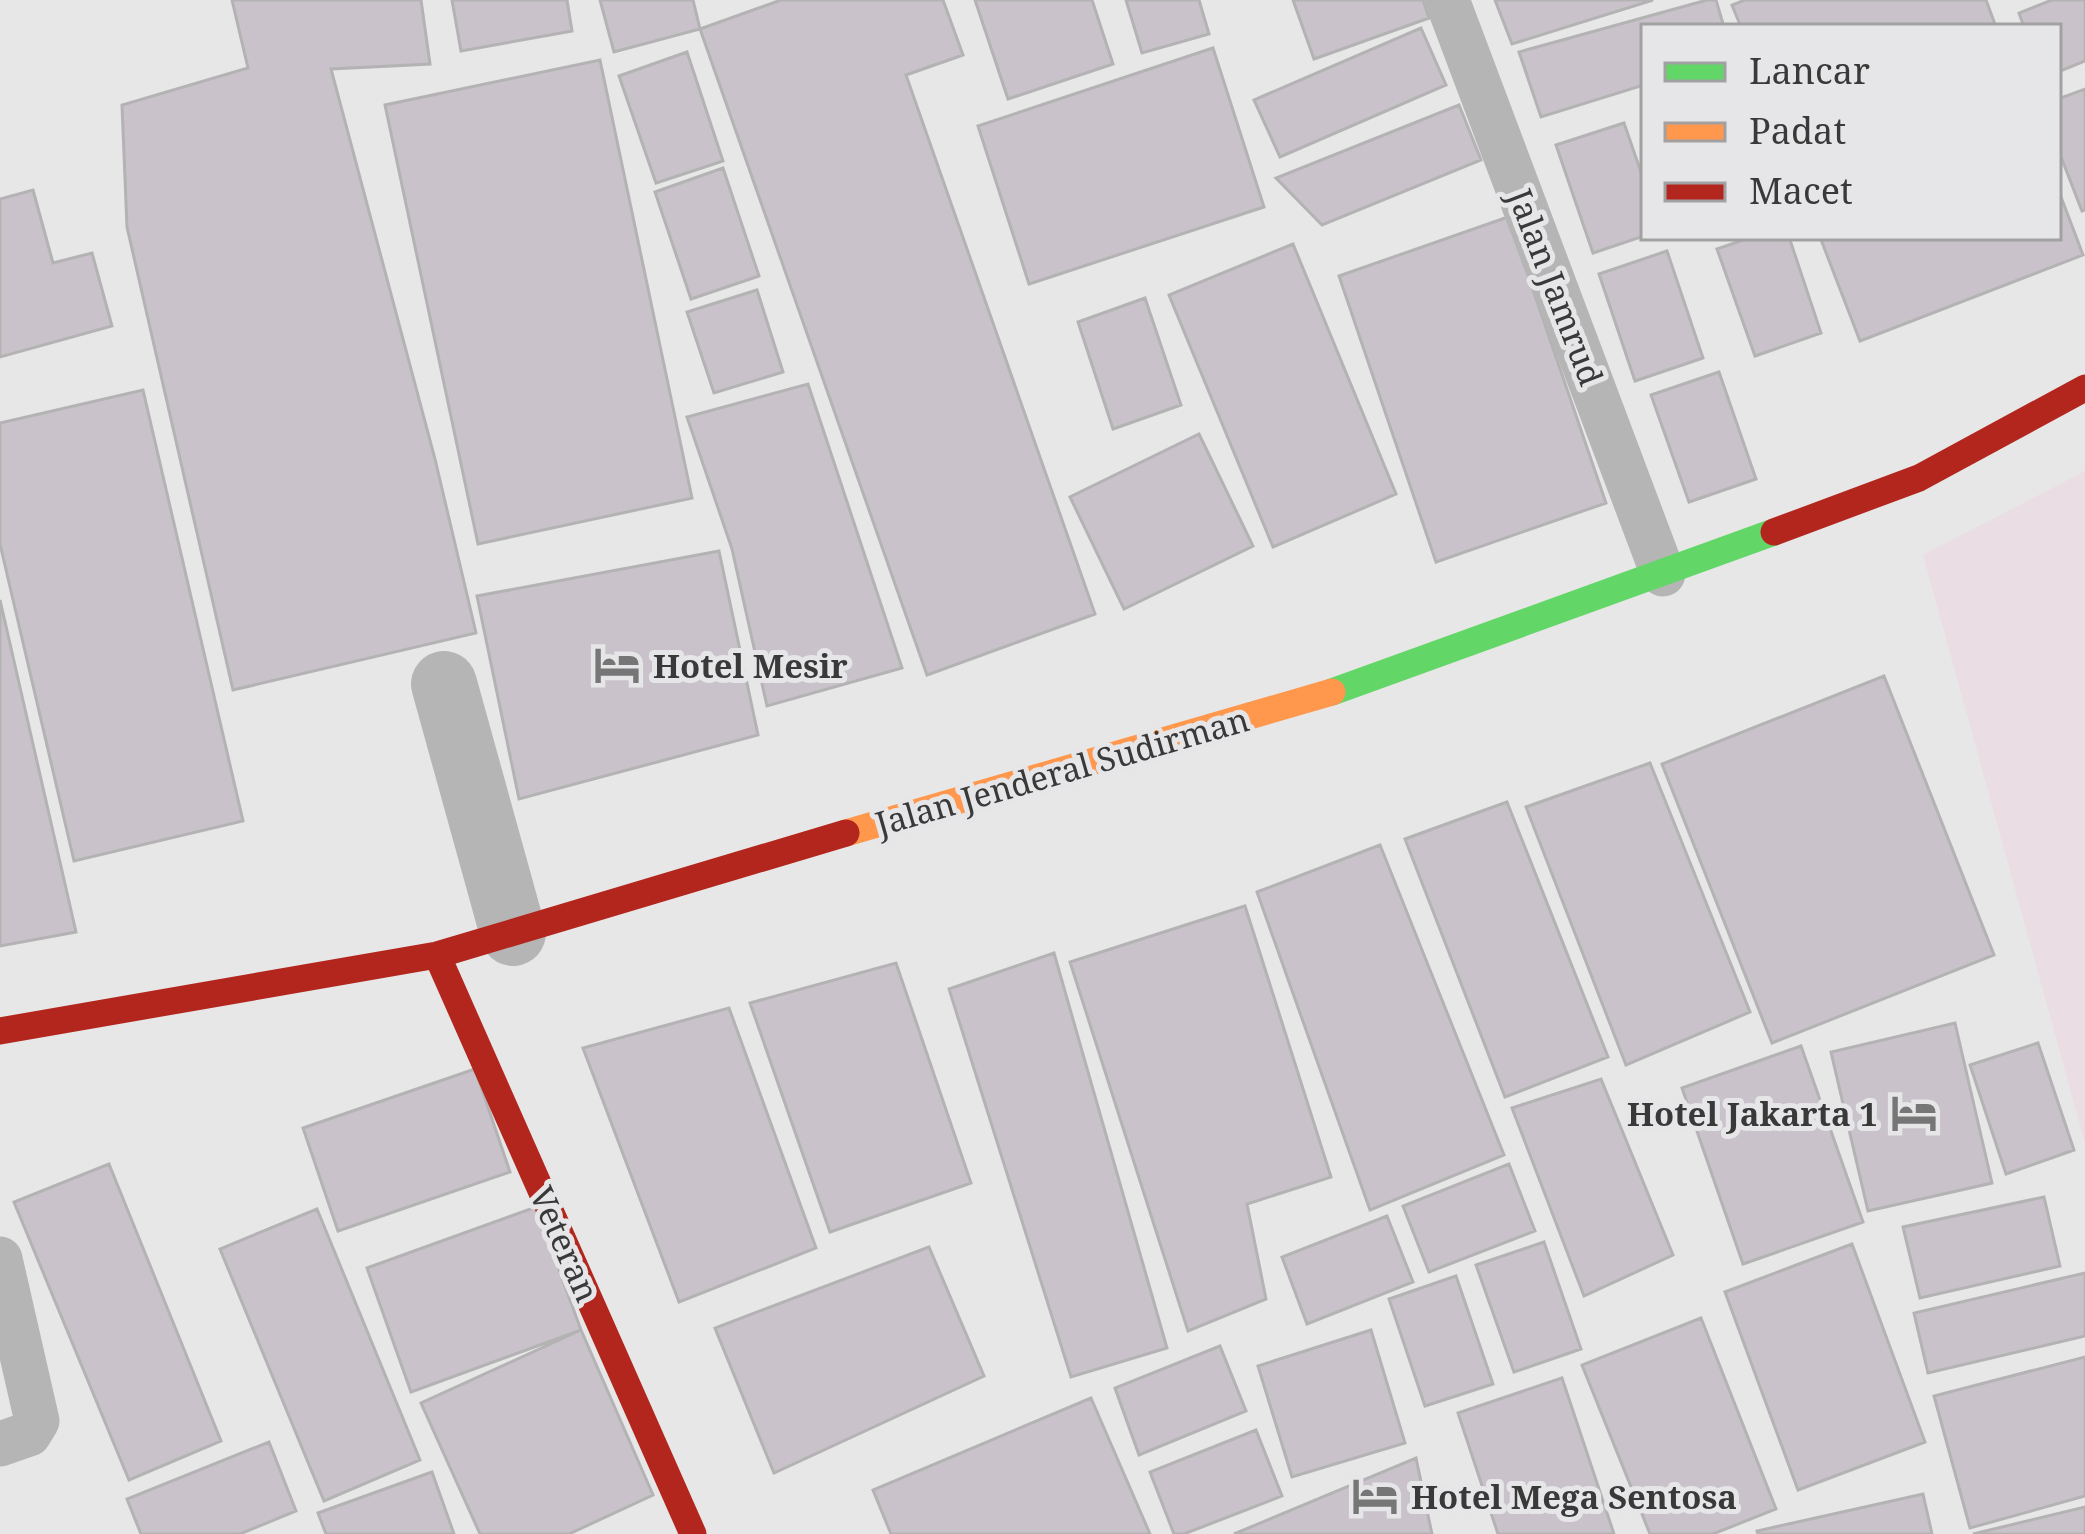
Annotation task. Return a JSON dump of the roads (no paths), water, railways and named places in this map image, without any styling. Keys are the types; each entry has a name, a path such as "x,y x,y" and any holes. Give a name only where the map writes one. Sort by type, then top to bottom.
{"street":[{"name":"Jalan Jenderal Sudirman","path":"0,1031 437,955 1306,701 1919,478 2085,388"},
{"path":"444,684 513,932"},
{"name":"Veteran","path":"437,955 693,1534"}],"lane":[{"name":"Jalan Jamrud","path":"1447,0 1664,574"},
{"path":"0,1444 29,1434 37,1421 2,1270"}],"place":[{"name":"Hotel Mesir","path":"617,665"},
{"name":"Hotel Jakarta 1","path":"1914,1113"},
{"name":"Hotel Mega Sentosa","path":"1375,1496"}]}
